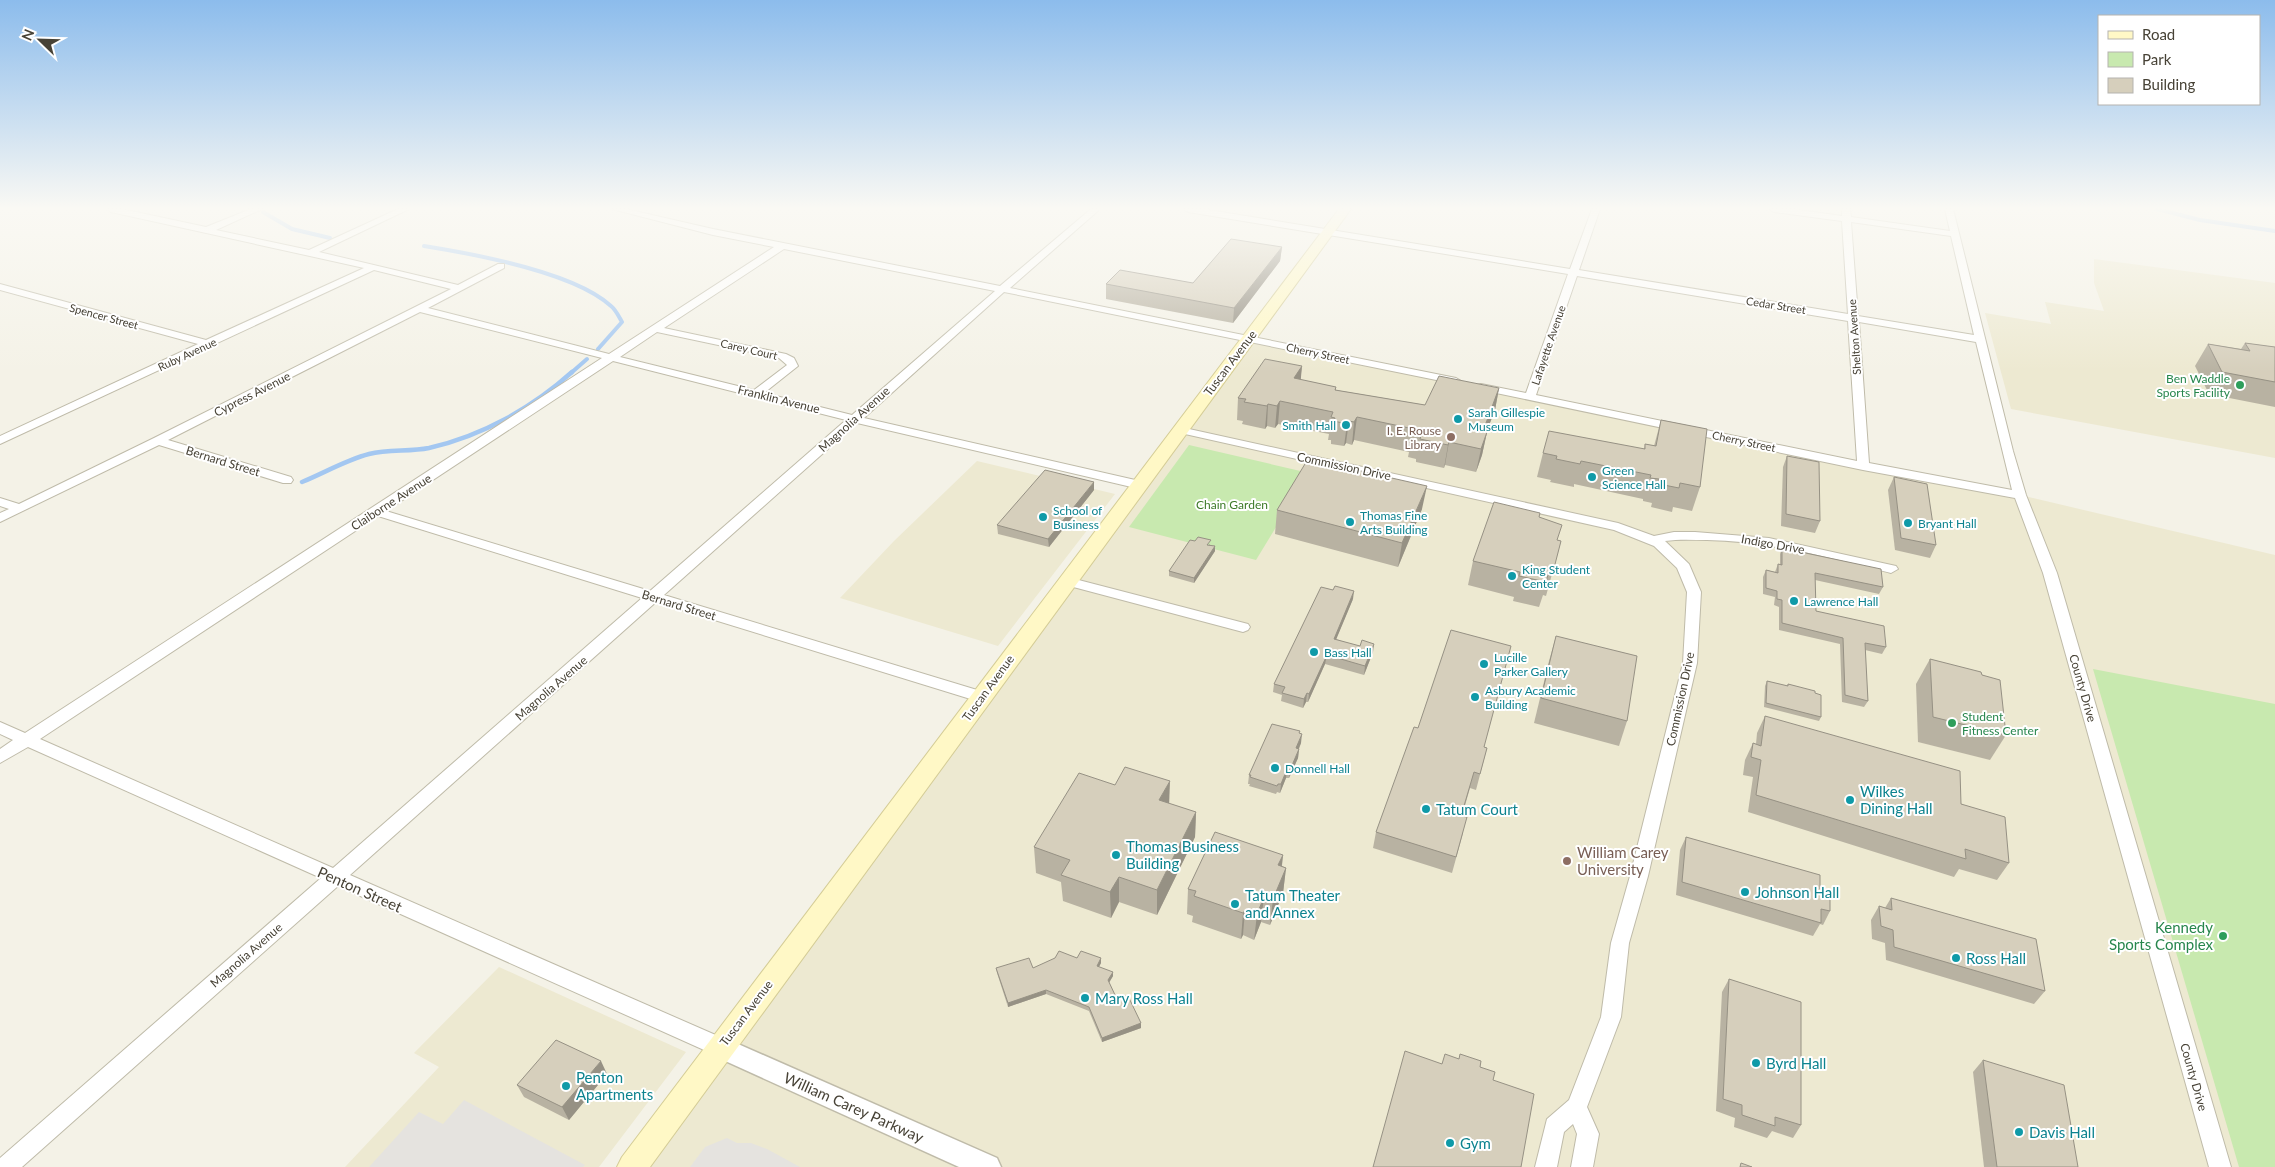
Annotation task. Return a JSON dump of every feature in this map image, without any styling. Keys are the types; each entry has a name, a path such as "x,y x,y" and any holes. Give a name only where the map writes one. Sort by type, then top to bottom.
{"main road":[{"name":"Tuscan Avenue","path":"632,1167 1067,580 1140,486 1305,263"}],"street":[{"path":"358,263 460,288"},
{"name":"Claiborne Avenue","path":"0,757 756,263"},
{"name":"Cherry Street","path":"869,263 1249,338 1863,466 2020,496"},
{"name":"Magnolia Avenue","path":"6,1167 1032,263"},
{"name":"Cedar Street","path":"1520,263 1979,339"},
{"name":"Lafayette Avenue","path":"1530,397 1577,263"},
{"name":"Shelton Avenue","path":"1849,263 1863,466"},
{"name":"County Drive","path":"1961,263 1996,410 2020,496 2050,573 2220,1167"},
{"name":"Cypress Avenue","path":"0,518 158,441 501,266"},
{"name":"Ruby Avenue","path":"2,438 373,267"},
{"name":"Spencer Street","path":"0,287 208,344"},
{"name":"Franklin Avenue","path":"419,309 611,359 855,419 1140,486"},
{"name":"Carey Court","path":"657,329 782,356 790,360 792,366 757,394"},
{"name":"Commission Drive","path":"1180,430 1618,526 1654,541 1678,559 1690,580 1694,602 1690,663 1639,876 1620,943 1611,1017 1577,1107 1554,1126 1546,1167"},
{"name":"Bernard Street","path":"158,441 287,480"},
{"path":"0,502 19,508"},
{"name":"Bernard Street","path":"377,512 982,697"},
{"name":"Indigo Drive","path":"1654,541 1665,536 1707,535 1745,538 1891,569"},
{"path":"1067,580 1243,627"},
{"name":"Penton Street","path":"0,728 333,878 720,1047"},
{"name":"William Carey Parkway","path":"720,1047 988,1167"},
{"path":"1577,1107 1588,1134 1582,1167"}],"shaded area":[{"path":"2094,263 2128,263 2275,283 2275,458 2011,409 1985,313 2051,324 2045,302 2104,311 2094,283"},
{"name":"William Carey University","path":"1249,338 2020,495 2275,555 2275,1167 632,1167"},
{"path":"977,461 1115,494 998,646 840,598 894,541"},
{"path":"499,967 686,1052 599,1167 345,1167 439,1067 414,1053"},
{"path":"464,1100 585,1165 583,1167 369,1167 419,1112 443,1124"},
{"path":"727,1138 737,1143 751,1143 767,1149 800,1167 690,1167 705,1147"}],"green space":[{"name":"Chain Garden","path":"1189,445 1309,473 1256,560 1129,527"},
{"name":"Kennedy Sports Complex","path":"2093,669 2275,704 2275,1167 2239,1167"}],"building":[{"path":"1210,263 1269,263 1234,308 1106,284 1120,270 1193,283"},
{"path":"2245,343 2275,347 2275,382 2222,372 2208,344 2250,351"},
{"path":"1265,359 1302,366 1294,378 1336,387 1335,390 1425,405 1439,376 1499,388 1483,431 1487,432 1481,449 1449,442 1448,445 1420,439 1421,436 1412,434 1414,429 1357,417 1354,422 1349,421 1347,424 1334,421 1335,418 1331,417 1333,412 1280,401 1277,406 1244,402 1246,399 1238,398"},
{"path":"1661,420 1707,429 1700,487 1680,483 1679,488 1659,484 1659,479 1650,478 1651,475 1581,461 1580,464 1556,459 1557,456 1543,453 1549,431 1645,449 1645,444 1656,446"},
{"path":"1787,456 1819,462 1820,521 1786,514"},
{"path":"1308,459 1427,486 1402,543 1277,510"},
{"name":"School of Business","path":"1045,470 1094,482 1048,539 997,525"},
{"path":"1894,477 1927,484 1936,545 1901,538"},
{"path":"1494,502 1540,513 1539,517 1562,525 1557,540 1561,541 1553,572 1549,571 1546,582 1519,576 1520,572 1473,561"},
{"path":"1198,537 1211,540 1207,545 1215,546 1194,578 1169,571 1190,540 1195,541"},
{"name":"Lawrence Hall","path":"1782,548 1881,569 1883,587 1815,573 1816,611 1884,626 1886,647 1865,643 1868,701 1845,695 1843,638 1782,623 1782,600 1777,599 1777,591 1766,588 1766,570 1778,573 1778,564 1782,565"},
{"name":"Bass Hall","path":"1335,586 1354,591 1334,639 1360,646 1362,640 1374,644 1365,666 1327,655 1309,694 1307,693 1304,699 1282,693 1285,687 1274,684 1321,587 1333,590"},
{"path":"1451,630 1511,646 1484,747 1487,748 1480,774 1474,772 1461,816 1467,817 1456,857 1376,832 1414,727 1418,728"},
{"path":"1556,636 1637,656 1627,721 1541,698"},
{"path":"1930,659 1981,672 1982,675 2000,680 2006,735 1933,717"},
{"path":"1767,681 1815,691 1815,693 1821,695 1821,717 1766,703"},
{"name":"Wilkes Dining Hall","path":"1765,716 1960,771 1961,804 2005,817 2009,863 1965,849 1966,859 1756,795 1761,760 1751,757 1753,743 1761,746"},
{"name":"Donnell Hall","path":"1272,724 1300,731 1299,733 1302,734 1296,748 1299,749 1290,770 1287,769 1281,784 1277,786 1249,775"},
{"name":"Thomas Business Building","path":"1125,767 1170,781 1159,800 1196,812 1157,890 1119,877 1110,892 1061,875 1070,860 1034,847 1079,773 1115,785"},
{"path":"1215,832 1283,855 1278,865 1286,868 1273,899 1264,897 1257,914 1245,910 1243,913 1194,896 1196,891 1188,889"},
{"name":"Johnson Hall","path":"1686,837 1820,875 1820,889 1830,892 1830,911 1821,909 1821,923 1682,882"},
{"name":"Ross Hall","path":"1891,898 2036,939 2045,991 1894,947 1893,930 1881,926 1879,906 1892,910"},
{"name":"Mary Ross Hall","path":"1059,951 1077,958 1081,951 1101,958 1097,966 1113,972 1108,980 1116,997 1128,996 1141,1023 1102,1038 1089,1007 1046,990 1008,1003 996,968 1029,958 1033,968 1055,958"},
{"name":"Byrd Hall","path":"1729,979 1801,1002 1801,1125 1775,1117 1775,1126 1742,1115 1742,1105 1723,1099"},
{"name":"Penton Apartments","path":"556,1040 601,1061 562,1107 517,1085"},
{"name":"Gym","path":"1405,1051 1442,1064 1445,1054 1459,1059 1460,1054 1481,1061 1480,1067 1495,1072 1493,1080 1534,1094 1521,1167 1373,1167"},
{"name":"Davis Hall","path":"1983,1060 2064,1085 2078,1167 1997,1167"},
{"path":"1741,1163 1752,1167 1740,1167"}],"waterway":[{"path":"511,263 573,283 594,294 613,308 622,322 598,349"},
{"path":"571,373 587,359"},
{"path":"302,482 343,463 369,454 429,448 468,436 523,409 572,372"}],"place":[{"name":"Ben Waddle Sports Facility","path":"2240,385"},
{"name":"Sarah Gillespie Museum","path":"1458,419"},
{"name":"Smith Hall","path":"1346,425"},
{"name":"I. E. Rouse Library","path":"1451,437"},
{"name":"Green Science Hall","path":"1592,477"},
{"name":"School of Business","path":"1043,517"},
{"name":"Thomas Fine Arts Building","path":"1350,522"},
{"name":"Bryant Hall","path":"1908,523"},
{"name":"King Student Center","path":"1512,576"},
{"name":"Lawrence Hall","path":"1794,601"},
{"name":"Bass Hall","path":"1314,652"},
{"name":"Lucille Parker Gallery","path":"1484,664"},
{"name":"Asbury Academic Building","path":"1475,697"},
{"name":"Student Fitness Center","path":"1952,723"},
{"name":"Donnell Hall","path":"1275,768"},
{"name":"Wilkes Dining Hall","path":"1850,800"},
{"name":"Tatum Court","path":"1426,809"},
{"name":"Thomas Business Building","path":"1116,855"},
{"name":"William Carey University","path":"1567,861"},
{"name":"Johnson Hall","path":"1745,892"},
{"name":"Tatum Theater and Annex","path":"1235,904"},
{"name":"Kennedy Sports Complex","path":"2223,936"},
{"name":"Ross Hall","path":"1956,958"},
{"name":"Mary Ross Hall","path":"1085,998"},
{"name":"Byrd Hall","path":"1756,1063"},
{"name":"Penton Apartments","path":"566,1086"},
{"name":"Davis Hall","path":"2019,1132"},
{"name":"Gym","path":"1450,1143"}]}
